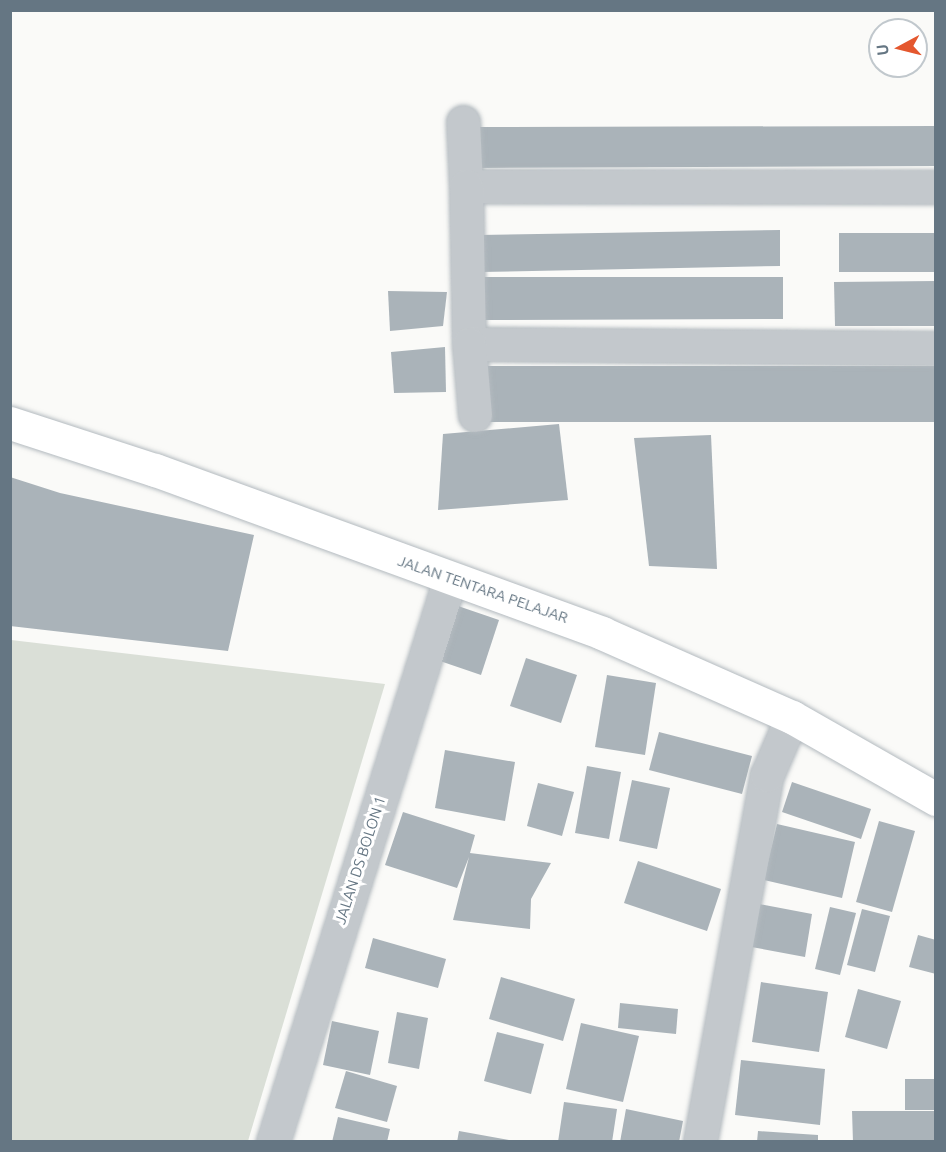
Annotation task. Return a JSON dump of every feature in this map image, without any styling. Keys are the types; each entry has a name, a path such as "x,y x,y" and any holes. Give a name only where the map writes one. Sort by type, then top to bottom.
{"main road":[{"name":"JALAN TENTARA PELAJAR","path":"10,423 155,470 450,579 504,594 602,633 792,717 936,799"}],"street":[{"path":"463,122 470,344 475,415"},
{"path":"466,186 936,187"},
{"path":"470,344 936,348"},
{"name":"JALAN DS BOLON 1","path":"273,1142 450,579"},
{"path":"700,1142 767,775 792,717"}],"shaded area":[{"path":"11,640 385,684 248,1141 11,1141"}],"building":[{"path":"936,126 936,166 477,168 477,127"},
{"path":"780,230 780,266 480,272 479,235"},
{"path":"839,233 936,233 936,272 839,272"},
{"path":"480,277 783,277 783,319 481,320"},
{"path":"936,281 936,326 835,326 834,282"},
{"path":"388,291 447,292 443,326 390,331"},
{"path":"445,347 446,392 394,393 391,352"},
{"path":"484,366 936,366 936,422 485,422"},
{"path":"559,424 568,500 438,510 443,434"},
{"path":"711,435 717,569 649,566 634,438"},
{"path":"10,477 60,493 254,535 228,651 10,626"},
{"path":"458,606 499,620 481,675 440,661"},
{"path":"526,658 577,675 561,723 510,706"},
{"path":"607,675 656,683 645,755 595,747"},
{"path":"659,732 752,756 742,794 649,770"},
{"path":"445,750 515,762 505,821 435,808"},
{"path":"587,766 621,772 609,839 575,833"},
{"path":"632,780 670,788 657,849 619,841"},
{"path":"792,782 871,809 861,839 782,812"},
{"path":"538,783 574,792 562,836 527,826"},
{"path":"403,812 475,835 470,853 551,863 531,899 530,929 453,920 469,857 457,888 385,865"},
{"path":"879,821 915,831 892,912 856,902"},
{"path":"777,824 855,842 842,898 764,880"},
{"path":"638,861 721,889 707,931 624,903"},
{"path":"754,903 812,914 805,957 746,946"},
{"path":"830,907 856,913 840,975 815,969"},
{"path":"862,909 890,916 875,972 847,965"},
{"path":"918,935 936,940 936,974 909,967"},
{"path":"373,938 446,959 438,988 365,968"},
{"path":"501,977 575,999 563,1041 489,1019"},
{"path":"761,982 828,992 819,1052 752,1042"},
{"path":"858,989 901,1001 887,1049 845,1037"},
{"path":"620,1003 678,1009 676,1034 618,1028"},
{"path":"397,1012 428,1018 419,1069 388,1063"},
{"path":"332,1021 379,1031 370,1075 323,1065"},
{"path":"581,1023 639,1036 623,1102 566,1089"},
{"path":"497,1032 544,1044 531,1094 484,1081"},
{"path":"741,1060 825,1069 820,1125 735,1115"},
{"path":"346,1071 397,1086 387,1122 335,1108"},
{"path":"905,1079 936,1079 936,1110 905,1110"},
{"path":"564,1102 617,1109 612,1142 558,1142"},
{"path":"626,1109 683,1121 679,1142 620,1142"},
{"path":"852,1111 934,1111 934,1142 853,1142"},
{"path":"338,1117 390,1129 387,1142 332,1142"},
{"path":"459,1131 509,1140 509,1142 457,1142"},
{"path":"758,1131 818,1135 818,1142 757,1142"}]}
